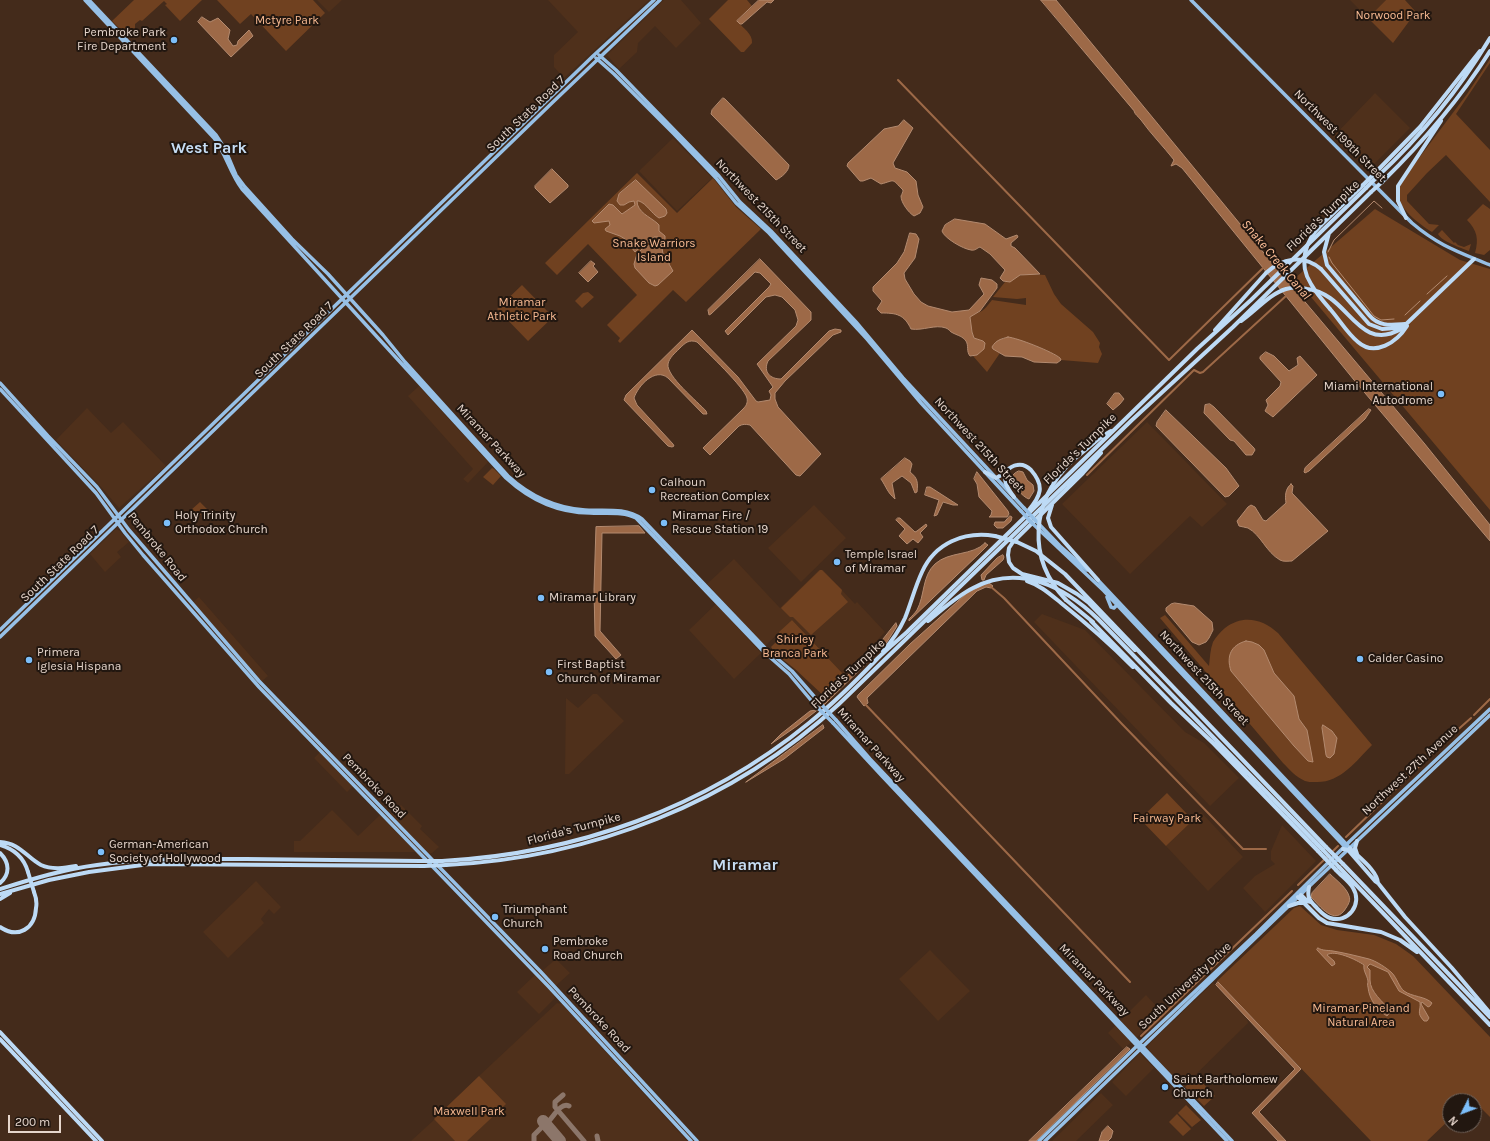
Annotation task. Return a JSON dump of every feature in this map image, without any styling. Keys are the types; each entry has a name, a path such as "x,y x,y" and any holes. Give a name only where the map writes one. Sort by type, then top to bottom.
{"highway":[{"name":"Florida's Turnpike","path":"0,888 48,875 96,865 172,859 442,861 494,857 562,844 620,828 684,802 733,776 788,739 837,699 1198,349 1282,270 1365,186 1413,142 1468,74 1490,38"},
{"name":"Florida's Turnpike","path":"0,894 49,880 104,869 150,864 424,866 519,858 572,847 632,828 698,800 758,766 803,734 833,709 1111,440 1233,327 1382,182 1418,145 1449,109 1490,51"},
{"path":"1406,218 1398,201 1397,192 1399,184 1430,140 1449,109"},
{"path":"1365,186 1321,225 1314,232 1308,242 1304,266 1310,284 1357,341 1364,346 1371,348 1384,347 1403,331 1410,320"},
{"path":"1330,232 1324,254 1326,262 1331,270 1373,320 1385,325 1405,324"},
{"path":"1198,349 1266,273 1278,263 1295,259 1310,262 1321,268 1369,324 1379,329 1387,329 1405,324"},
{"path":"1233,327 1280,292 1295,288 1306,288 1329,297 1357,324 1372,334 1391,334 1401,329 1474,259"},
{"path":"1117,428 1101,437 1061,472 1049,490 1043,505 1038,529 1039,546 1046,571 1056,588 1066,600 1142,664"},
{"path":"1111,440 1096,460 1011,544 1008,555 1011,566 1019,573 1058,583 1081,597 1182,696"},
{"path":"985,472 996,478 1016,465 1025,466 1036,476 1040,483 1040,490 1038,498 1026,517"},
{"path":"1008,469 1005,481 1014,497"},
{"path":"1054,501 1048,514 1048,520 1051,527 1098,580"},
{"path":"878,658 900,629 921,574 927,564 935,554 948,543 964,536 977,534 995,536 1017,542 1036,551 1065,574 1182,696 1339,867 1490,1016"},
{"path":"912,633 960,595 980,584 993,580 1010,578 1032,579 1052,585 1060,590 1092,613 1322,849 1490,1025"},
{"path":"993,580 1023,580 1034,583 1099,634 1322,849"},
{"path":"1091,621 1171,703"},
{"path":"1357,841 1355,848 1358,854 1378,879 1378,883"},
{"path":"0,842 17,847 35,861 48,867 61,868 96,865"},
{"path":"0,846 17,856 23,862 28,872 33,892 34,910 32,919 27,926 21,930 14,932 6,930 0,926"},
{"path":"1346,848 1358,854"},
{"path":"1346,848 1490,1013"},
{"path":"0,853 8,865 6,875 0,884"},
{"path":"1298,894 1307,901 1311,902 1323,914 1332,919 1343,918 1352,912 1356,901 1356,895 1339,867"},
{"path":"0,899 21,887"},
{"path":"1309,887 1308,894 1311,902"},
{"path":"1298,894 1304,903 1319,918 1327,923 1374,931 1392,936 1427,959"},
{"path":"1289,906 1304,903"},
{"path":"0,1032 102,1141"},
{"path":"0,1039 96,1141"},
{"path":"9,1049 12,1049 26,1063 30,1064"},
{"path":"48,1090 56,1092"}],"main road":[{"path":"85,0 214,138 222,151 235,180 288,240 306,256 311,257"},
{"path":"89,0 216,135 225,149 233,169 240,181 292,239 311,257"},
{"name":"South State Road 7","path":"0,637 2,632 7,627 50,587 56,576 118,515 192,444 347,303 532,122 540,108 654,0"},
{"name":"South State Road 7","path":"7,627 10,621 118,523 191,452 269,376 276,364 456,190 660,0"},
{"name":"Northwest 199th Street","path":"1191,0 1406,218 1436,241 1452,250 1490,264"},
{"path":"119,31 120,38"},
{"name":"Northwest 215th Street","path":"595,55 632,89 719,176 740,202 771,231 848,313 903,378 1014,497 1022,509"},
{"name":"Northwest 215th Street","path":"632,89 716,178 736,203 769,233 867,339 921,403 985,472 1022,509 1053,545 1106,594 1300,797"},
{"path":"228,165 233,169"},
{"path":"235,180 238,181 252,196"},
{"path":"455,198 456,190"},
{"path":"448,204 450,196"},
{"name":"Miramar Parkway","path":"288,240 506,478 519,490 533,499 570,512 627,515 636,518 764,652 817,703 1138,1044 1171,1077 1227,1141"},
{"path":"402,249 403,241"},
{"path":"396,255 397,247"},
{"name":"Miramar Parkway","path":"311,257 321,266 383,335 405,363 512,479 535,496 549,503 571,509 628,512 642,519 766,649 792,671 817,703"},
{"path":"0,383 33,424 47,438"},
{"path":"0,388 25,411 47,438"},
{"path":"458,426 469,433"},
{"name":"Pembroke Road","path":"47,438 63,451 97,487 172,581 246,667 356,786 502,938 506,938 520,952 588,1030 592,1030 622,1060 697,1141"},
{"name":"Pembroke Road","path":"47,438 94,490 118,523 152,565 259,687 308,737 340,765 507,936 521,954 540,971 691,1141"},
{"path":"197,446 198,439"},
{"path":"191,452 192,444"},
{"path":"170,472 173,463"},
{"name":"Northwest 215th Street","path":"1035,523 1098,580 1214,703 1346,848"},
{"path":"152,565 157,565 172,581"},
{"path":"223,646 227,647 246,667"},
{"path":"1207,701 1214,703"},
{"name":"Northwest 27th Avenue","path":"1346,848 1374,818 1490,709"},
{"name":"Northwest 27th Avenue","path":"1346,848 1357,841 1490,716"},
{"path":"1477,721 1480,724"},
{"path":"356,786 371,797"},
{"path":"1397,804 1397,798 1403,798"},
{"path":"1372,827 1371,823 1374,818"},
{"name":"South University Drive","path":"1045,1141 1289,906 1298,894 1309,887 1346,848"},
{"name":"South University Drive","path":"1040,1141 1138,1044 1346,848"},
{"path":"484,918 502,934 507,936"},
{"name":"Miramar Parkway","path":"1142,1048 1166,1076 1179,1087"},
{"path":"1166,1076 1171,1077"},
{"name":"Miramar Parkway","path":"1188,1097 1232,1141"},
{"path":"1072,1116 1073,1109"}],"shaded area":[{"path":"317,0 342,0 329,12"},
{"path":"548,0 649,0 564,78 554,67 554,55 578,32"},
{"path":"664,0 681,0 701,23 676,48 655,26 638,43 637,52 619,69 607,55"},
{"path":"759,0 774,0 771,3 767,2 742,24 740,24 737,21"},
{"name":"Snake Creek Canal","path":"1041,0 1056,0 1268,258 1424,443 1490,525 1490,541 1354,380 1182,168 1176,164 1171,166 1174,160"},
{"path":"1350,0 1386,0 1368,18"},
{"path":"202,17 210,22 218,18 230,30 228,39 233,46 237,45 238,41 249,30 253,36 231,57 198,22"},
{"path":"1375,93 1410,128 1370,168 1344,149 1333,137"},
{"path":"723,98 789,165 786,172 781,177 776,180 711,114 712,110"},
{"path":"904,120 913,128 893,163 895,168 907,172 916,181 918,195 923,207 920,213 914,216 904,205 901,199 903,190 895,182 891,181 881,184 871,178 860,181 847,166 848,163 884,129 898,126"},
{"path":"673,138 712,178 677,211 639,171"},
{"path":"552,169 568,185 568,187 550,203 535,188 535,186"},
{"path":"636,180 666,209 667,213 665,216 659,218 644,204 637,201 641,211 659,225 659,231 665,236 665,239 662,242 658,237 654,237 652,241 644,244 635,252 625,239 606,231 605,229 610,225 609,221 594,223 592,221 609,204 613,205 622,214 635,205 634,201 620,205 617,201 619,194"},
{"path":"955,219 985,224 1006,239 1017,235 1018,237 1011,243 1011,246 1015,248 1040,274 1020,275 1010,282 1003,281 1000,278 1005,270 990,254 980,247 975,250 963,248 943,234 942,231 945,225"},
{"path":"910,233 916,234 919,239 915,258 904,273 905,279 921,302 928,306 952,312 969,310 984,294 979,285 981,278 992,280 997,284 997,288 980,311 970,317 974,338 985,343 984,349 977,355 970,356 966,341 962,337 952,333 947,328 938,327 911,329 905,320 899,315 881,313 877,309 882,301 873,291 873,287 897,263 904,252"},
{"path":"659,244 662,248 663,254 671,258 669,264 673,271 655,286 649,283 635,268 634,264 637,254 642,249"},
{"path":"760,259 811,312 811,320 768,361 766,368 768,374 774,378 781,379 829,331 835,329 841,330 841,332 833,335 785,381 775,393 775,399 778,407 821,454 800,476 796,475 750,425 744,424 739,426 710,455 703,448 744,408 747,398 732,378 697,342 689,341 685,343 672,356 668,364 672,375 677,382 706,411 707,414 703,414 668,378 663,375 653,376 648,379 639,388 634,398 637,405 674,446 668,446 624,400 626,395 692,330 738,377 756,401 770,400 771,395 769,391 773,387 757,364 796,326 798,320 795,310 782,297 775,295 766,297 728,335 725,331 771,284 760,273 755,272 709,315 708,310"},
{"path":"591,261 595,264 593,266 598,272 588,282 579,273"},
{"path":"1008,337 1043,349 1056,355 1061,360 1057,363 1034,362 1022,357 1005,356 993,349 992,347 997,341"},
{"path":"1266,352 1274,356 1289,371 1298,365 1297,358 1300,356 1317,375 1273,417 1265,411 1268,405 1266,400 1280,386 1281,382 1260,359 1260,357"},
{"path":"419,386 488,462 468,483 463,479 473,469 408,396"},
{"path":"1115,393 1119,393 1124,399 1113,410 1107,404"},
{"path":"1210,404 1254,448 1255,450 1252,455 1246,455 1234,441 1230,440 1204,413 1205,405"},
{"path":"87,408 111,433 123,422 166,466 119,508 56,440"},
{"path":"1369,409 1371,410 1365,419 1309,471 1304,472 1305,468"},
{"path":"1166,410 1226,468 1239,486 1229,496 1225,497 1156,426 1157,422"},
{"path":"1147,422 1227,504 1202,527 1190,516 1130,574 1062,504"},
{"path":"905,458 912,464 910,472 915,476 917,481 917,492 915,493 911,483 902,476 892,483 895,499 881,479"},
{"path":"1019,471 1023,472 1027,480 1033,485 1034,491 1029,499 1020,493 1013,482 1012,476"},
{"path":"977,472 1008,511 1009,514 1007,517 989,517 992,511 979,497 977,484 974,479"},
{"path":"1291,484 1293,486 1292,493 1328,531 1292,561 1284,561 1275,557 1253,531 1239,526 1237,521 1251,505 1255,507 1263,520 1266,521 1286,503 1286,493"},
{"path":"927,487 930,487 958,505 943,502 937,515 934,516 939,500 925,495"},
{"path":"814,505 846,538 801,582 768,548"},
{"path":"1010,516 1012,517 1011,521 1003,528 997,528 994,525 995,522 1004,522"},
{"path":"900,518 915,532 926,524 927,526 920,533 923,537 918,543 913,539 907,544 899,536 905,529 896,520"},
{"path":"639,526 645,533 602,533 600,631 621,655 616,659 595,636 594,589 596,527"},
{"path":"116,529 120,531 129,542 117,552 121,557 105,572 90,554"},
{"path":"985,543 988,545 909,621 920,604 928,574 935,564 947,557 974,550"},
{"path":"1003,555 1003,560 986,575 984,580 982,580 981,575 997,558"},
{"path":"734,559 780,608 819,570 823,570 855,604 857,602 885,632 844,675 792,620 765,646 707,584"},
{"path":"989,583 993,586 991,588 986,587 977,591 867,698 868,703 864,706 857,697 858,695 910,644 967,593"},
{"path":"199,597 268,676 261,682 192,603"},
{"path":"1175,603 1194,606 1212,622 1213,630 1206,642 1199,645 1192,642 1166,611 1166,608"},
{"path":"716,604 761,653 734,679 689,630"},
{"path":"1042,614 1085,630 1185,732 1204,743 1239,778 1210,806 1034,622"},
{"path":"896,623 897,626 885,645 825,704 771,744 810,711 816,710 841,682 879,644"},
{"path":"1246,641 1259,645 1264,650 1274,673 1294,696 1299,719 1307,730 1313,762 1308,761 1294,746 1231,671 1229,661 1233,648"},
{"path":"593,694 597,694 624,721 569,774 565,774 566,698 578,708"},
{"path":"823,725 824,728 784,759 746,782"},
{"path":"1323,725 1332,731 1337,738 1334,754 1330,758 1326,755 1322,728"},
{"path":"320,752 353,786 347,792 314,758"},
{"path":"401,805 422,826 420,829 439,847 432,853 419,857 415,852 294,852 294,841 300,841 332,810 358,836 380,815 385,819"},
{"path":"1201,812 1243,857 1208,891 1166,846"},
{"path":"1282,825 1316,861 1265,912 1243,888 1255,876 1275,864 1271,860 1271,851"},
{"path":"1330,874 1344,887 1350,898 1346,908 1337,916 1328,913 1311,897 1312,893"},
{"path":"256,881 281,907 274,914 269,909 261,919 264,923 228,958 203,932"},
{"path":"1318,948 1375,961 1392,973 1404,991 1426,999 1432,1003 1428,1007 1422,1002 1421,1004 1429,1018 1427,1021 1424,1021 1419,1014 1420,1002 1399,991 1388,972 1370,964 1367,967 1370,970 1372,989 1391,1011 1387,1016 1380,1011 1372,1000 1364,965 1356,960 1335,953 1327,955 1334,961 1335,964 1332,966 1317,950"},
{"path":"930,950 970,991 938,1021 899,979"},
{"path":"556,959 570,973 551,990 555,998 539,1014 517,992 536,974"},
{"path":"1218,982 1301,1069 1259,1112 1286,1141 1278,1141 1252,1113 1295,1069 1216,985"},
{"path":"1213,983 1247,1019 1248,1023 1183,1087 1147,1048 1148,1045"},
{"path":"1146,995 1163,1013 1123,1049 1108,1033"},
{"path":"557,1003 562,1004 687,1141 465,1141 479,1076"},
{"path":"1127,1047 1130,1049 1036,1141 1029,1141"},
{"path":"1140,1053 1154,1068 1126,1096 1112,1082"},
{"path":"1101,1093 1113,1105 1076,1141 1052,1141"},
{"path":"435,1119 456,1141 411,1141"},
{"path":"1108,1126 1113,1131 1111,1138 1108,1141 1099,1141 1102,1132"}],"green space":[{"path":"134,0 202,0 180,21 165,5 167,4 164,1 142,21 140,20 135,24 135,28 137,30 129,38 112,21"},
{"name":"Mctyre Park","path":"217,0 313,0 325,13 286,51 251,14 240,24"},
{"path":"728,0 747,0 752,6 737,21 749,34 752,40 752,43 744,52 741,52 709,19"},
{"name":"Norwood Park","path":"1386,0 1405,0 1416,12 1393,43 1368,18"},
{"path":"1490,59 1490,63 1456,114 1490,150 1490,202 1446,155 1407,195 1407,201 1429,224 1439,225 1432,232 1415,220 1401,203 1398,191 1401,182 1467,94"},
{"name":"Snake Warriors Island","path":"637,173 677,213 713,178 736,207 761,229 686,302 673,290 620,343 618,341 620,338 607,325 637,295 588,244 557,275 545,263"},
{"path":"1483,204 1490,209 1490,250 1484,255 1475,253 1477,239 1473,227 1467,220"},
{"name":"Miami International Autodrome","path":"1375,209 1460,260 1490,269 1490,510 1295,278"},
{"path":"1442,230 1454,243 1455,242 1458,245 1464,247 1471,244 1469,251 1440,237 1438,234"},
{"path":"1030,274 1045,275 1054,294 1061,304 1093,332 1100,343 1099,347 1102,354 1098,363 1061,360 1055,355 1040,348 1023,341 1008,338 1002,338 993,349 1000,353 987,372 973,356 977,355 983,341 974,338 970,317 987,307 992,300 1026,305 1026,298 1017,299 993,297 1005,282 1008,282 1017,276"},
{"name":"Miramar Athletic Park","path":"522,285 553,317 528,341 497,309"},
{"path":"588,292 594,297 582,308 575,301 583,293"},
{"path":"492,468 501,476 493,485 483,477"},
{"path":"200,502 207,509 198,517 191,510"},
{"path":"820,570 822,570 842,590 841,594 848,602 811,635 793,617 790,617 781,608"},
{"path":"1165,615 1209,666 1213,642 1225,628 1239,621 1246,620 1253,620 1266,624 1278,633 1372,745 1340,775 1323,782 1305,781 1293,773 1283,763 1160,618"},
{"name":"Shirley Branca Park","path":"792,620 844,675 825,697 795,669 772,651 773,650 771,647 779,639 779,632"},
{"name":"Fairway Park","path":"1167,793 1188,815 1189,824 1166,846 1140,819"},
{"name":"Miramar Pineland Natural Area","path":"1300,906 1321,925 1337,930 1374,935 1396,944 1413,956 1490,1037 1490,1117 1482,1109 1482,1093 1442,1093 1442,1127 1427,1141 1371,1141 1217,981 1294,908"},
{"name":"Maxwell Park","path":"479,1076 506,1104 467,1141 455,1141 434,1119"},
{"path":"1196,1076 1215,1096 1204,1106 1185,1087"},
{"path":"1186,1105 1201,1120 1192,1127 1178,1113"},
{"path":"1177,1114 1191,1129 1183,1136 1169,1122"}],"waterway":[{"path":"898,80 1169,360 1264,267"},
{"path":"1328,252 1334,240 1374,201 1382,208"},
{"path":"1329,257 1332,263 1374,316 1381,320 1394,319"},
{"path":"1427,294 1447,276"},
{"path":"1087,475 1194,370 1200,373 1203,372 1287,295"},
{"path":"1405,315 1420,301"},
{"path":"990,586 1004,598 1122,724 1243,849 1266,849"},
{"path":"1474,715 1490,699"},
{"path":"864,703 1130,982"},
{"path":"1445,741 1471,718"},
{"path":"1346,837 1438,748"},
{"path":"1332,852 1338,846"},
{"path":"1298,885 1329,855"},
{"path":"1141,1036 1292,891"}],"taxiway":[{"path":"563,1095 555,1102 555,1107 584,1141"},
{"path":"550,1129 547,1125 555,1113 563,1106 569,1106"},
{"path":"534,1141 534,1135 545,1124"},
{"path":"597,1136 598,1141"}],"runway":[{"path":"543,1121 560,1141"}],"place":[{"name":"Pembroke Park Fire Department","path":"174,40"},
{"name":"Miami International Autodrome","path":"1441,394"},
{"name":"Calhoun Recreation Complex","path":"652,490"},
{"name":"Holy Trinity Orthodox Church","path":"167,523"},
{"name":"Miramar Fire / Rescue Station 19","path":"664,523"},
{"name":"Temple Israel of Miramar","path":"837,562"},
{"name":"Miramar Library","path":"541,598"},
{"name":"Calder Casino","path":"1360,659"},
{"name":"Primera Iglesia Hispana","path":"29,660"},
{"name":"First Baptist Church of Miramar","path":"549,672"},
{"name":"German-American Society of Hollywood","path":"101,852"},
{"name":"Triumphant Church","path":"495,917"},
{"name":"Pembroke Road Church","path":"545,949"},
{"name":"Saint Bartholomew Church","path":"1165,1087"}],"district":[{"name":"West Park","path":"209,148"},
{"name":"Miramar","path":"745,865"}]}
